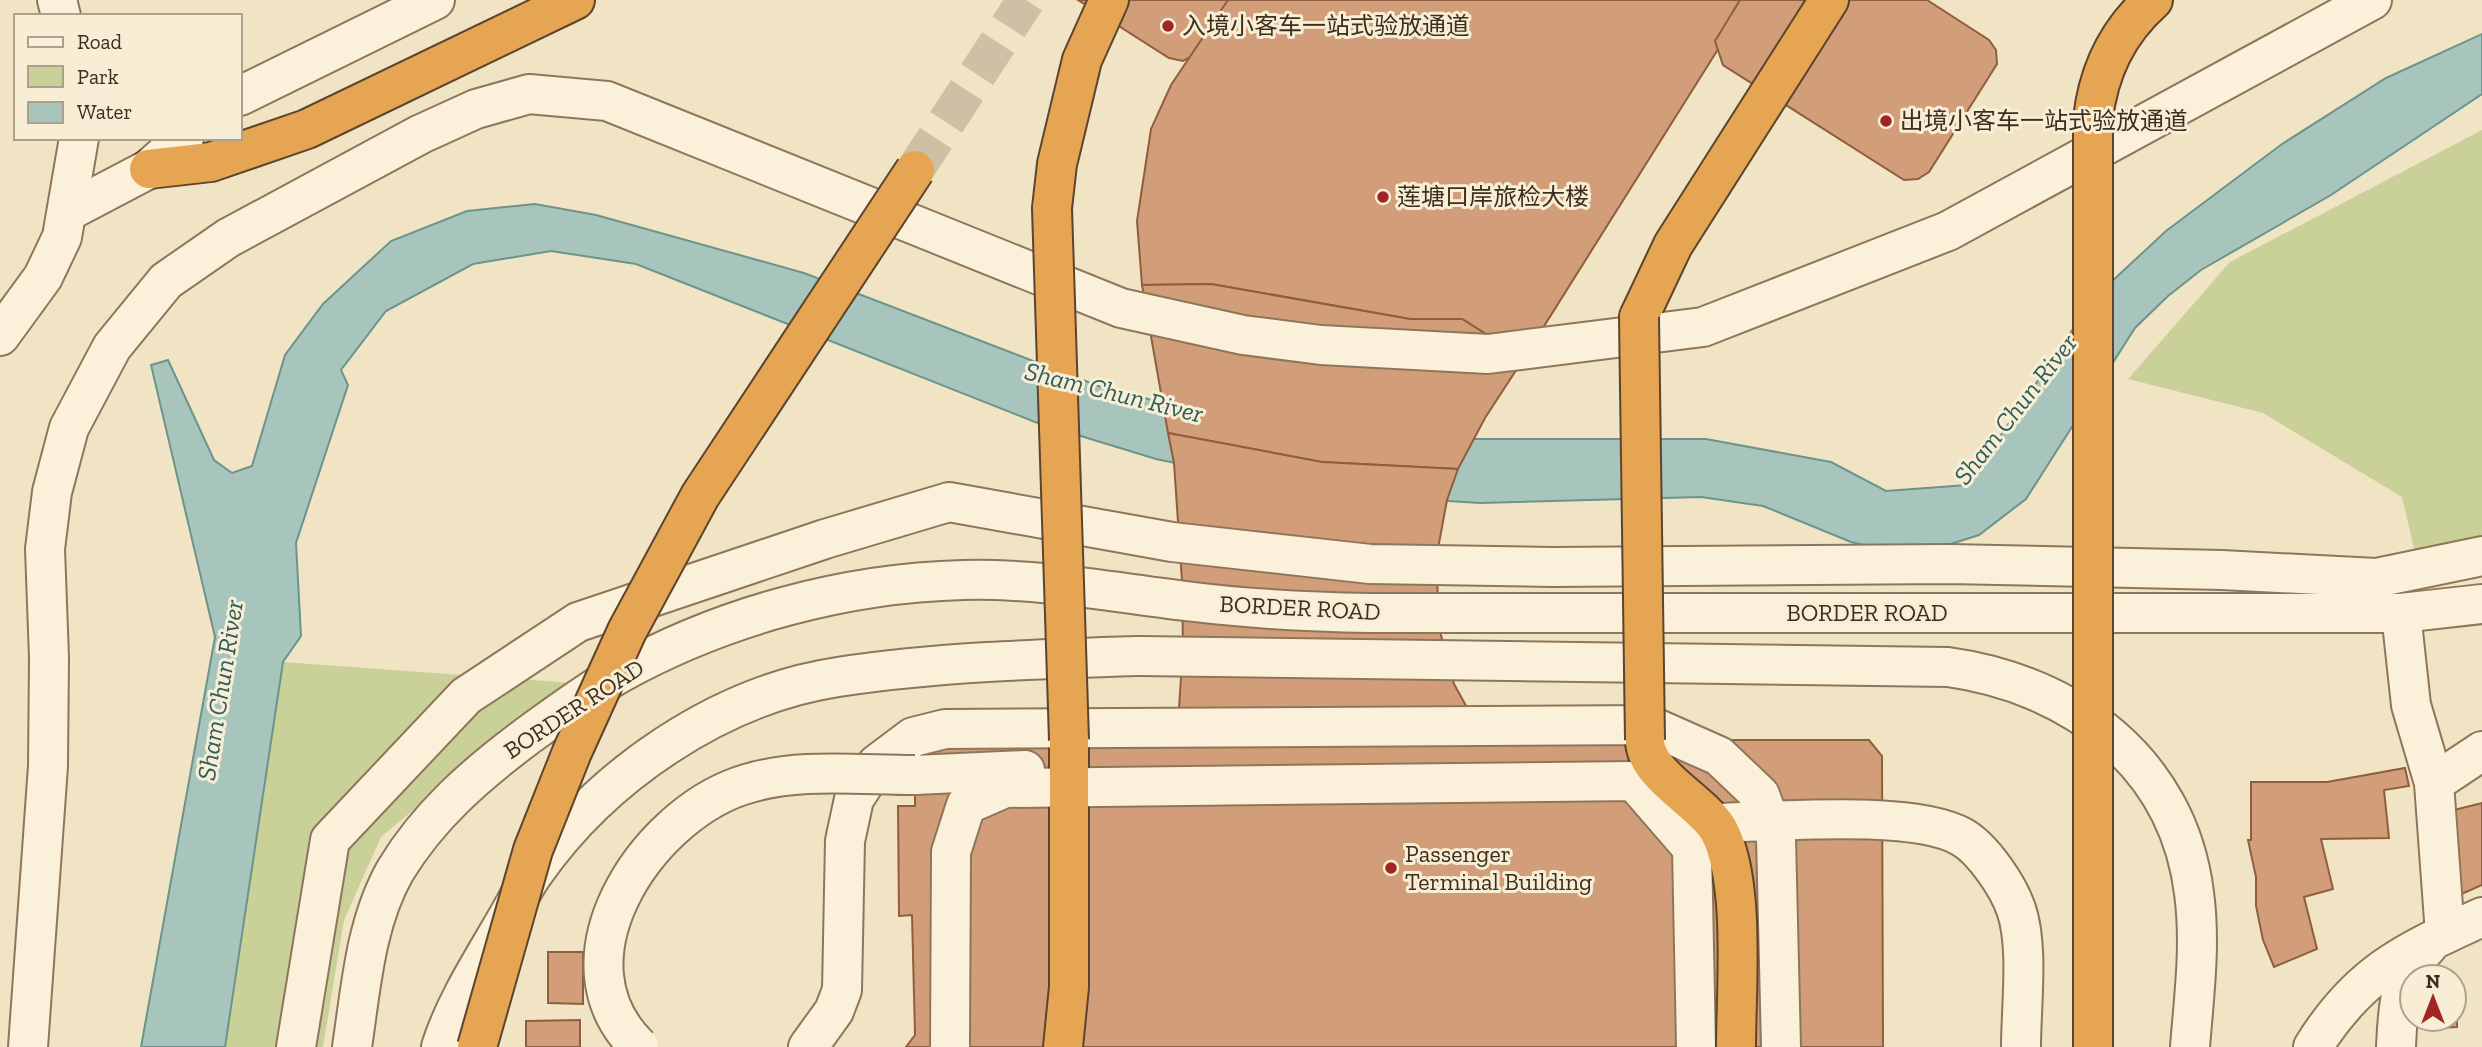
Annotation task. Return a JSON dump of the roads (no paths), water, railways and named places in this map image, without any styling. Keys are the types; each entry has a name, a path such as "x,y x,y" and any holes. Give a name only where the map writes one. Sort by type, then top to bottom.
{"highway":[{"path":"149,169 211,162 307,129 575,0"},
{"path":"1063,1047 1069,987 1069,754 1052,208 1057,164 1082,60 1109,0"},
{"path":"1736,1047 1734,877 1730,855 1714,823 1649,760 1645,740 1639,317 1673,245 1829,0"},
{"path":"2093,1047 2093,119 2097,88 2108,59 2124,33 2152,0"},
{"path":"477,1047 533,850 572,752 628,631 700,496 915,170"}],"street":[{"path":"242,95 435,0"},
{"path":"28,1047 48,766 49,658 45,549 52,492 69,428 112,347 166,281 228,238 476,109 529,94 607,101 1121,308 1243,335 1321,345 1488,354 1703,327 1948,231 2372,0"},
{"path":"0,336 43,277 62,237 69,211 79,140"},
{"path":"69,211 149,169 182,140"},
{"path":"296,1047 330,840 467,696 578,622 825,539 950,502 1172,542 1370,564 1553,567 1949,564 2222,570 2376,579 2482,556"},
{"name":"BORDER ROAD","path":"352,1047 369,941 377,910 394,872 423,829 458,792 533,732 619,674 729,624 798,603 902,585 960,580 1018,580 1075,584 1247,608 1356,613 2401,613 2482,604"},
{"path":"2401,613 2410,705 2434,783 2445,934"},
{"path":"440,1047 486,954 533,874 586,812 640,764 718,716 771,695 836,677 1023,660 1140,656 1948,667 2007,678 2033,687 2062,701 2112,738 2153,786 2180,837 2194,891 2197,921 2190,1047"},
{"path":"808,1047 834,1011 842,990 849,816 864,780 877,764 913,737 945,729 1649,725 1719,756 1760,795 1776,838 1781,1047"},
{"path":"2434,783 2482,751"},
{"path":"639,1047 619,1021 610,1003 604,984 604,942 621,898 652,849 671,828 713,798 764,779 794,775 915,775 1069,754"},
{"path":"950,1047 951,852 966,805 1005,788 1634,781 1692,848 1696,1047"},
{"path":"1714,823 1915,822 1962,837 1987,858 2016,909 2021,948 2021,1047"},
{"path":"2313,1047 2343,1004 2364,983 2403,956 2482,918"},
{"path":"2396,1047 2402,982 2417,957 2445,934"}],"water":[{"name":"Sham Chun River","path":"2482,34 2482,94 2331,195 2201,270 2168,296 2135,328 2026,499 1979,535 1913,556 1851,542 1763,506 1701,497 1480,503 1321,493 1156,459 1035,422 636,264 551,251 473,264 386,311 341,370 348,385 296,543 301,636 283,662 225,1047 141,1047 215,637 151,365 168,360 214,460 232,473 252,466 285,355 323,304 391,241 467,211 535,204 596,215 804,273 1109,390 1239,420 1473,439 1706,439 1831,462 1886,491 1967,485 2094,298 2166,231 2282,144 2386,78"}],"tunnel":[{"path":"915,170 1026,0"}],"place":[{"name":"入境小客车一站式验放通道","path":"1168,26"},
{"name":"出境小客车一站式验放通道","path":"1886,121"},
{"name":"莲塘口岸旅检大楼","path":"1383,197"},
{"name":"Passenger Terminal Building","path":"1391,868"}]}
